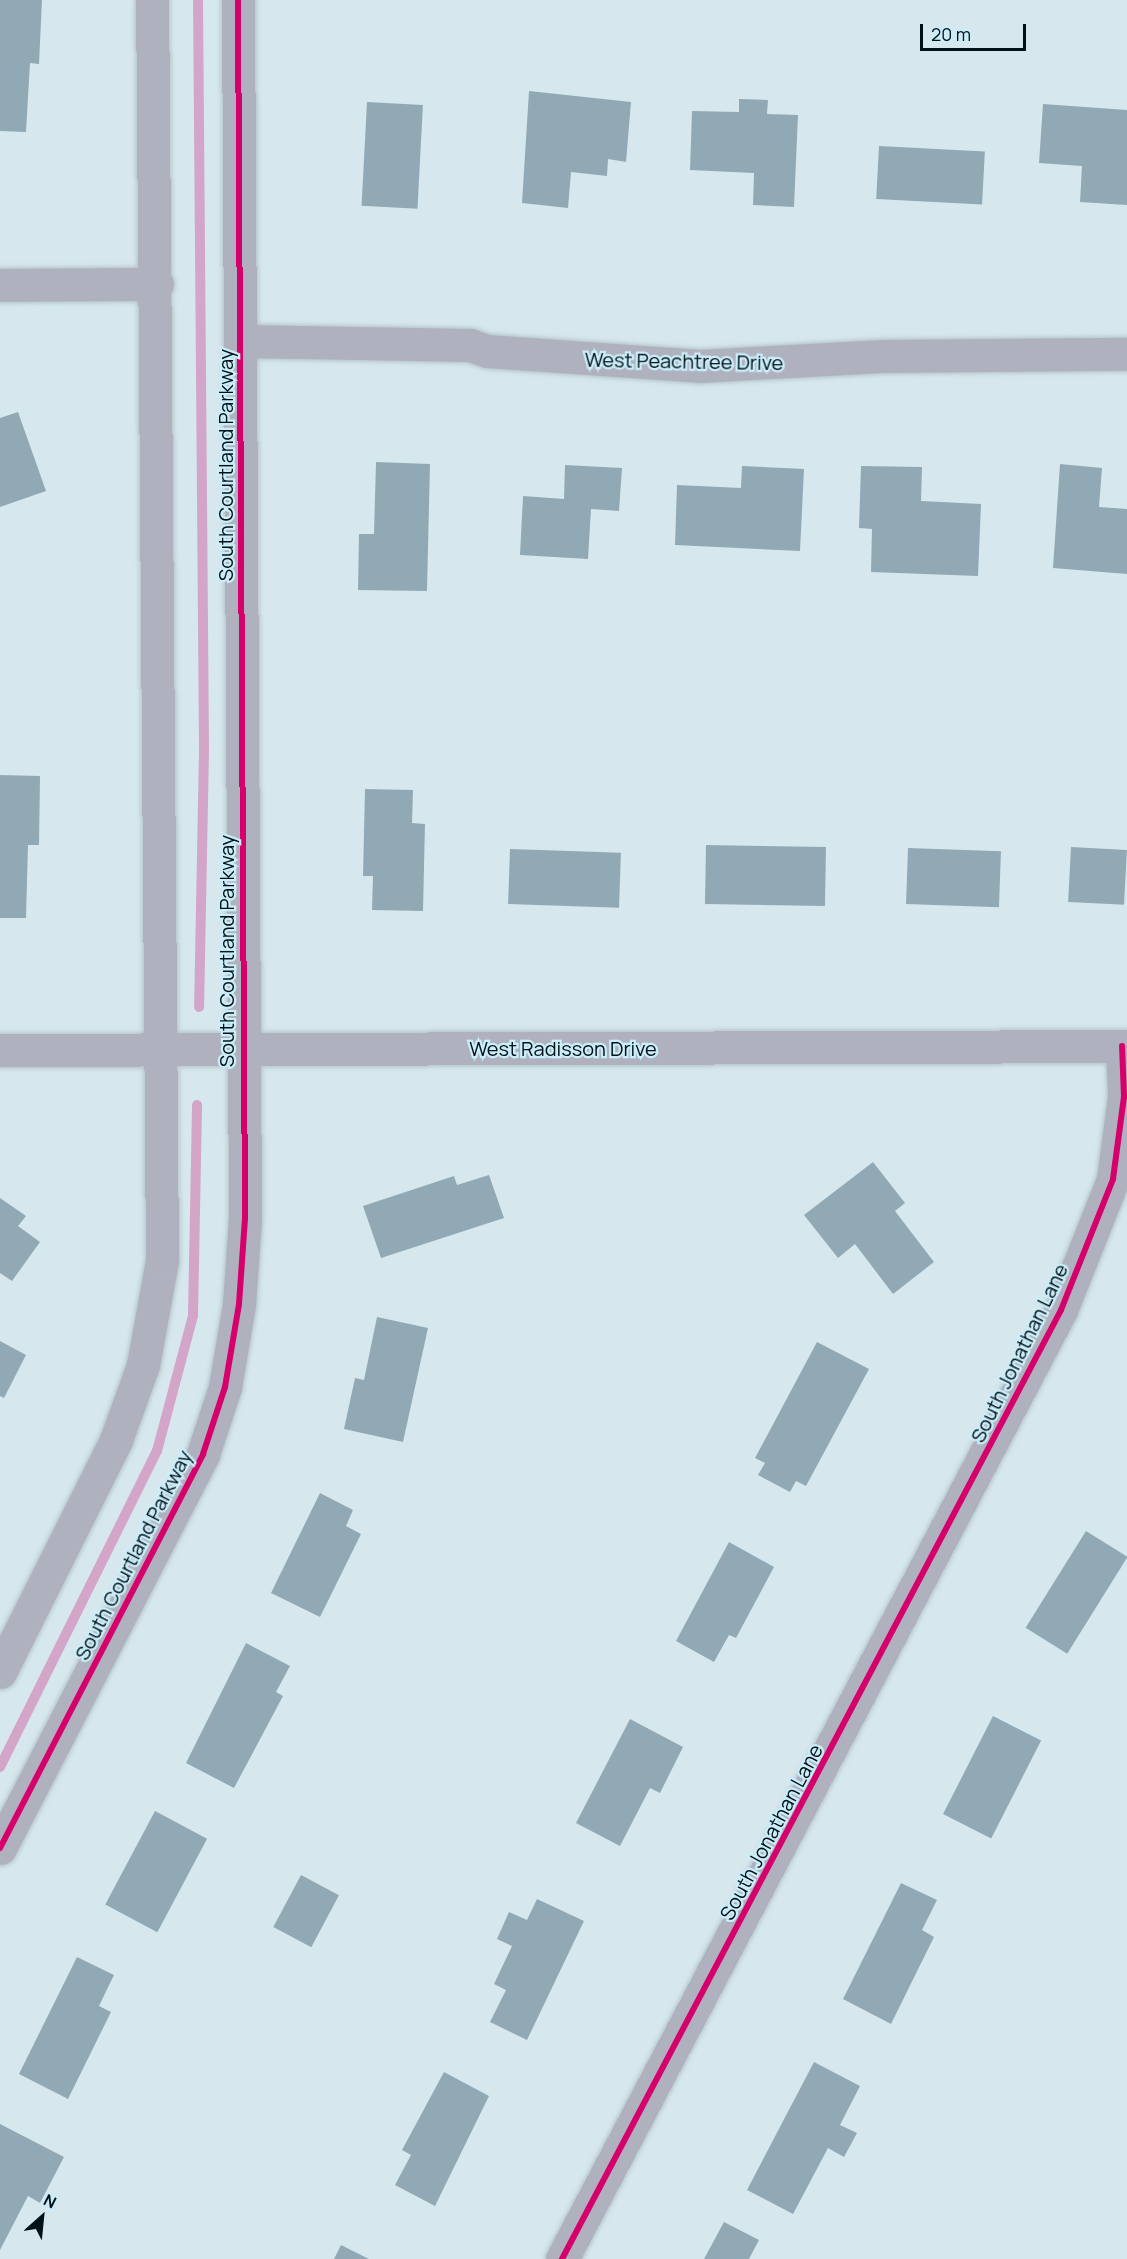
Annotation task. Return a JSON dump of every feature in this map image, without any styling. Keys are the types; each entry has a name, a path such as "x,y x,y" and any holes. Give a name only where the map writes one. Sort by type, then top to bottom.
{"street":[{"path":"0,1672 116,1440 143,1365 162,1260 157,284 152,0"},
{"name":"South Courtland Parkway","path":"0,1848 153,1559 203,1454 225,1387 239,1304 245,1219 242,341 238,0"},
{"path":"0,285 157,284"},
{"name":"West Peachtree Drive","path":"242,341 470,345 487,351 699,366 883,356 1127,354"},
{"name":"West Radisson Drive","path":"0,1050 243,1046 1124,1046"},
{"name":"South Jonathan Lane","path":"562,2259 1061,1310 1113,1179 1124,1097 1124,1046"}],"building":[{"path":"0,0 42,0 39,64 30,63 26,132 0,131"},
{"path":"529,91 631,102 626,162 608,159 607,176 571,172 568,208 522,203"},
{"path":"739,99 768,100 767,114 798,115 794,207 753,205 754,173 690,170 692,111 739,112"},
{"path":"367,102 423,105 417,209 362,206"},
{"path":"1043,104 1127,110 1127,205 1080,202 1082,166 1039,163"},
{"path":"879,146 985,152 982,204 876,199"},
{"path":"18,412 46,491 0,507 0,418"},
{"path":"376,462 430,464 427,591 358,590 359,534 374,534"},
{"path":"1060,464 1102,468 1099,507 1127,509 1127,574 1053,568"},
{"path":"565,465 622,468 619,511 591,509 588,559 520,555 523,496 564,499"},
{"path":"742,466 804,469 800,551 675,545 677,485 741,488"},
{"path":"861,466 922,467 921,501 981,504 978,576 871,572 872,529 859,528"},
{"path":"0,775 40,776 39,845 28,845 26,918 0,918"},
{"path":"365,789 413,790 412,823 425,824 423,911 372,910 373,876 363,876"},
{"path":"706,845 826,847 825,906 705,904"},
{"path":"1071,847 1127,850 1124,905 1068,902"},
{"path":"908,848 1001,851 999,907 906,904"},
{"path":"510,849 621,853 619,908 508,904"},
{"path":"873,1162 905,1203 895,1211 934,1262 893,1294 855,1244 838,1258 804,1215"},
{"path":"489,1175 504,1218 381,1258 363,1206 454,1176 457,1185"},
{"path":"0,1198 26,1216 18,1226 40,1242 12,1281 0,1273"},
{"path":"377,1317 428,1328 403,1442 344,1429 355,1378 364,1380"},
{"path":"0,1341 26,1355 4,1398 0,1396"},
{"path":"817,1342 869,1369 806,1486 796,1481 790,1492 758,1475 765,1463 755,1458"},
{"path":"320,1493 353,1510 346,1526 361,1534 320,1617 271,1593"},
{"path":"1086,1531 1127,1558 1067,1654 1026,1628"},
{"path":"729,1542 774,1567 736,1638 729,1635 714,1662 676,1641"},
{"path":"246,1643 290,1666 276,1692 283,1696 234,1788 186,1763"},
{"path":"993,1716 1041,1741 991,1839 943,1814"},
{"path":"630,1719 683,1747 660,1793 650,1788 620,1846 576,1823"},
{"path":"155,1811 207,1839 157,1932 105,1905"},
{"path":"301,1875 339,1895 311,1947 273,1927"},
{"path":"901,1883 937,1900 922,1930 934,1937 891,2024 843,1999"},
{"path":"537,1899 584,1921 527,2040 490,2022 506,1990 494,1984 512,1946 497,1939 509,1912 527,1920"},
{"path":"77,1957 114,1975 99,2006 111,2012 68,2099 19,2074"},
{"path":"814,2062 860,2086 840,2125 857,2133 844,2157 828,2148 793,2214 747,2190"},
{"path":"444,2072 489,2096 435,2206 395,2185 411,2155 402,2150"},
{"path":"0,2124 64,2157 40,2203 28,2196 0,2250"},
{"path":"724,2222 759,2240 749,2259 704,2259"},
{"path":"341,2245 369,2259 334,2259"}],"waterway":[{"path":"198,0 204,751 199,1007"},
{"path":"0,1767 157,1451 193,1316 197,1105"}],"cycle path":[{"path":"0,1848 203,1454 225,1387 239,1304 245,1219 238,0"},
{"path":"562,2259 1061,1310 1113,1179 1124,1097 1122,1046"}]}
